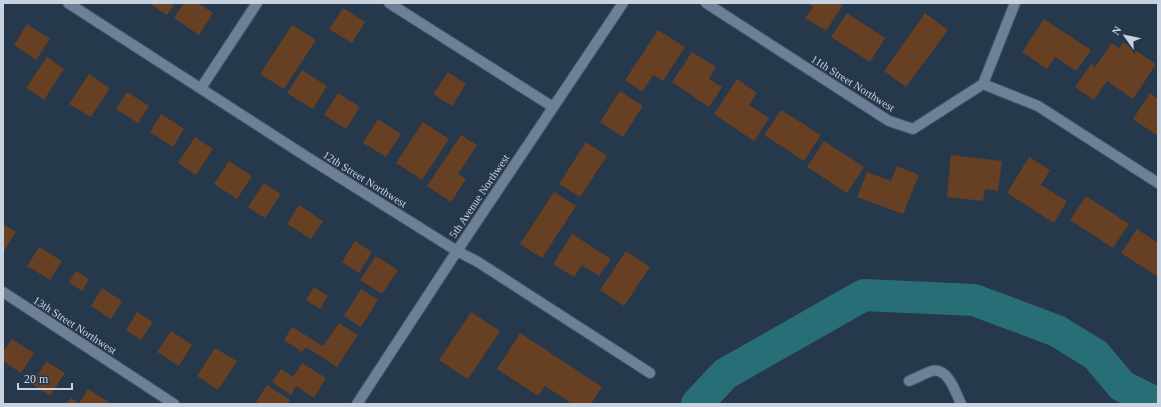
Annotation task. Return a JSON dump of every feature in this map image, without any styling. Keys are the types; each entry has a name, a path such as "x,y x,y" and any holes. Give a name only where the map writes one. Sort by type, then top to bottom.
{"street":[{"name":"12th Street Northwest","path":"68,3 307,157 457,251 478,262 650,373"},
{"path":"201,88 257,3"},
{"path":"389,3 553,107"},
{"name":"5th Avenue Northwest","path":"357,404 457,251 623,3"},
{"name":"11th Street Northwest","path":"706,3 889,121 913,129 983,84"},
{"path":"1014,3 983,84 1038,106 1158,183"},
{"name":"13th Street Northwest","path":"3,292 174,404"},
{"path":"909,380 934,371 942,373 948,378 961,404"}],"building":[{"path":"149,3 175,3 167,15"},
{"path":"184,3 198,3 213,13 199,35 174,18"},
{"path":"808,3 844,3 826,31 805,18 813,7"},
{"path":"343,8 365,22 352,43 329,29"},
{"path":"847,13 885,38 870,62 831,37"},
{"path":"925,13 948,30 906,87 884,71"},
{"path":"1044,19 1091,50 1076,71 1055,57 1047,69 1022,52"},
{"path":"27,24 50,39 36,60 14,45"},
{"path":"292,25 316,40 284,89 260,74"},
{"path":"658,30 685,47 663,81 653,75 642,92 625,80"},
{"path":"1123,42 1156,64 1133,99 1107,81 1094,100 1075,87 1091,64 1095,67 1112,43 1119,48"},
{"path":"692,52 716,67 709,79 722,87 709,107 672,82"},
{"path":"47,57 64,69 44,100 26,88"},
{"path":"302,70 327,86 313,109 287,93"},
{"path":"448,72 466,84 452,106 433,94"},
{"path":"89,74 110,88 91,117 69,104"},
{"path":"737,79 757,93 749,105 769,118 754,141 714,114"},
{"path":"620,91 643,106 623,137 600,122"},
{"path":"127,92 149,106 138,123 116,109"},
{"path":"338,93 360,107 346,129 324,115"},
{"path":"1150,93 1158,99 1158,136 1133,119"},
{"path":"781,110 821,135 804,161 764,135"},
{"path":"161,114 184,129 173,147 150,132"},
{"path":"378,119 401,134 386,157 363,143"},
{"path":"423,122 449,139 422,180 396,163"},
{"path":"461,135 477,145 458,174 466,179 451,202 427,186"},
{"path":"195,137 213,149 196,175 178,163"},
{"path":"824,141 864,167 847,193 807,167"},
{"path":"586,142 607,156 580,197 559,184"},
{"path":"951,155 1002,161 998,191 985,189 983,201 947,197"},
{"path":"1029,157 1050,170 1041,185 1067,201 1054,223 1007,193"},
{"path":"229,161 252,176 237,199 214,184"},
{"path":"897,166 919,175 903,214 857,197 867,172 891,181"},
{"path":"264,183 281,194 265,218 248,207"},
{"path":"554,192 576,206 542,258 520,244"},
{"path":"1086,196 1129,224 1113,248 1070,220"},
{"path":"299,205 323,221 311,239 287,224"},
{"path":"3,224 16,232 4,251 3,250"},
{"path":"1137,229 1158,243 1158,277 1121,253"},
{"path":"572,234 611,259 599,276 582,265 574,277 553,264"},
{"path":"355,241 372,252 359,273 342,262"},
{"path":"39,247 62,261 50,280 27,266"},
{"path":"626,251 650,267 624,306 600,290"},
{"path":"376,256 398,270 382,294 360,280"},
{"path":"76,271 89,279 82,291 69,282"},
{"path":"314,287 328,296 320,309 306,300"},
{"path":"102,288 122,301 111,319 91,306"},
{"path":"361,289 378,300 361,327 344,316"},
{"path":"137,312 153,322 141,340 126,330"},
{"path":"471,312 500,331 468,379 439,360"},
{"path":"339,323 358,335 337,367 306,347 302,352 284,340 292,327 323,346"},
{"path":"171,331 192,345 179,366 157,352"},
{"path":"520,333 602,387 591,404 572,404 545,386 538,396 497,369"},
{"path":"12,339 34,353 21,373 3,361 3,352"},
{"path":"215,348 237,361 218,390 197,376"},
{"path":"46,361 65,373 50,396 32,384"},
{"path":"302,363 326,378 314,398 296,386 291,395 272,382 281,369 293,377"},
{"path":"267,385 290,400 287,404 259,404 256,402"},
{"path":"88,389 110,404 66,404 71,398 79,403"}],"waterway":[{"path":"697,404 725,374 864,295 974,300 1057,331 1096,355 1122,386 1158,404"}]}
